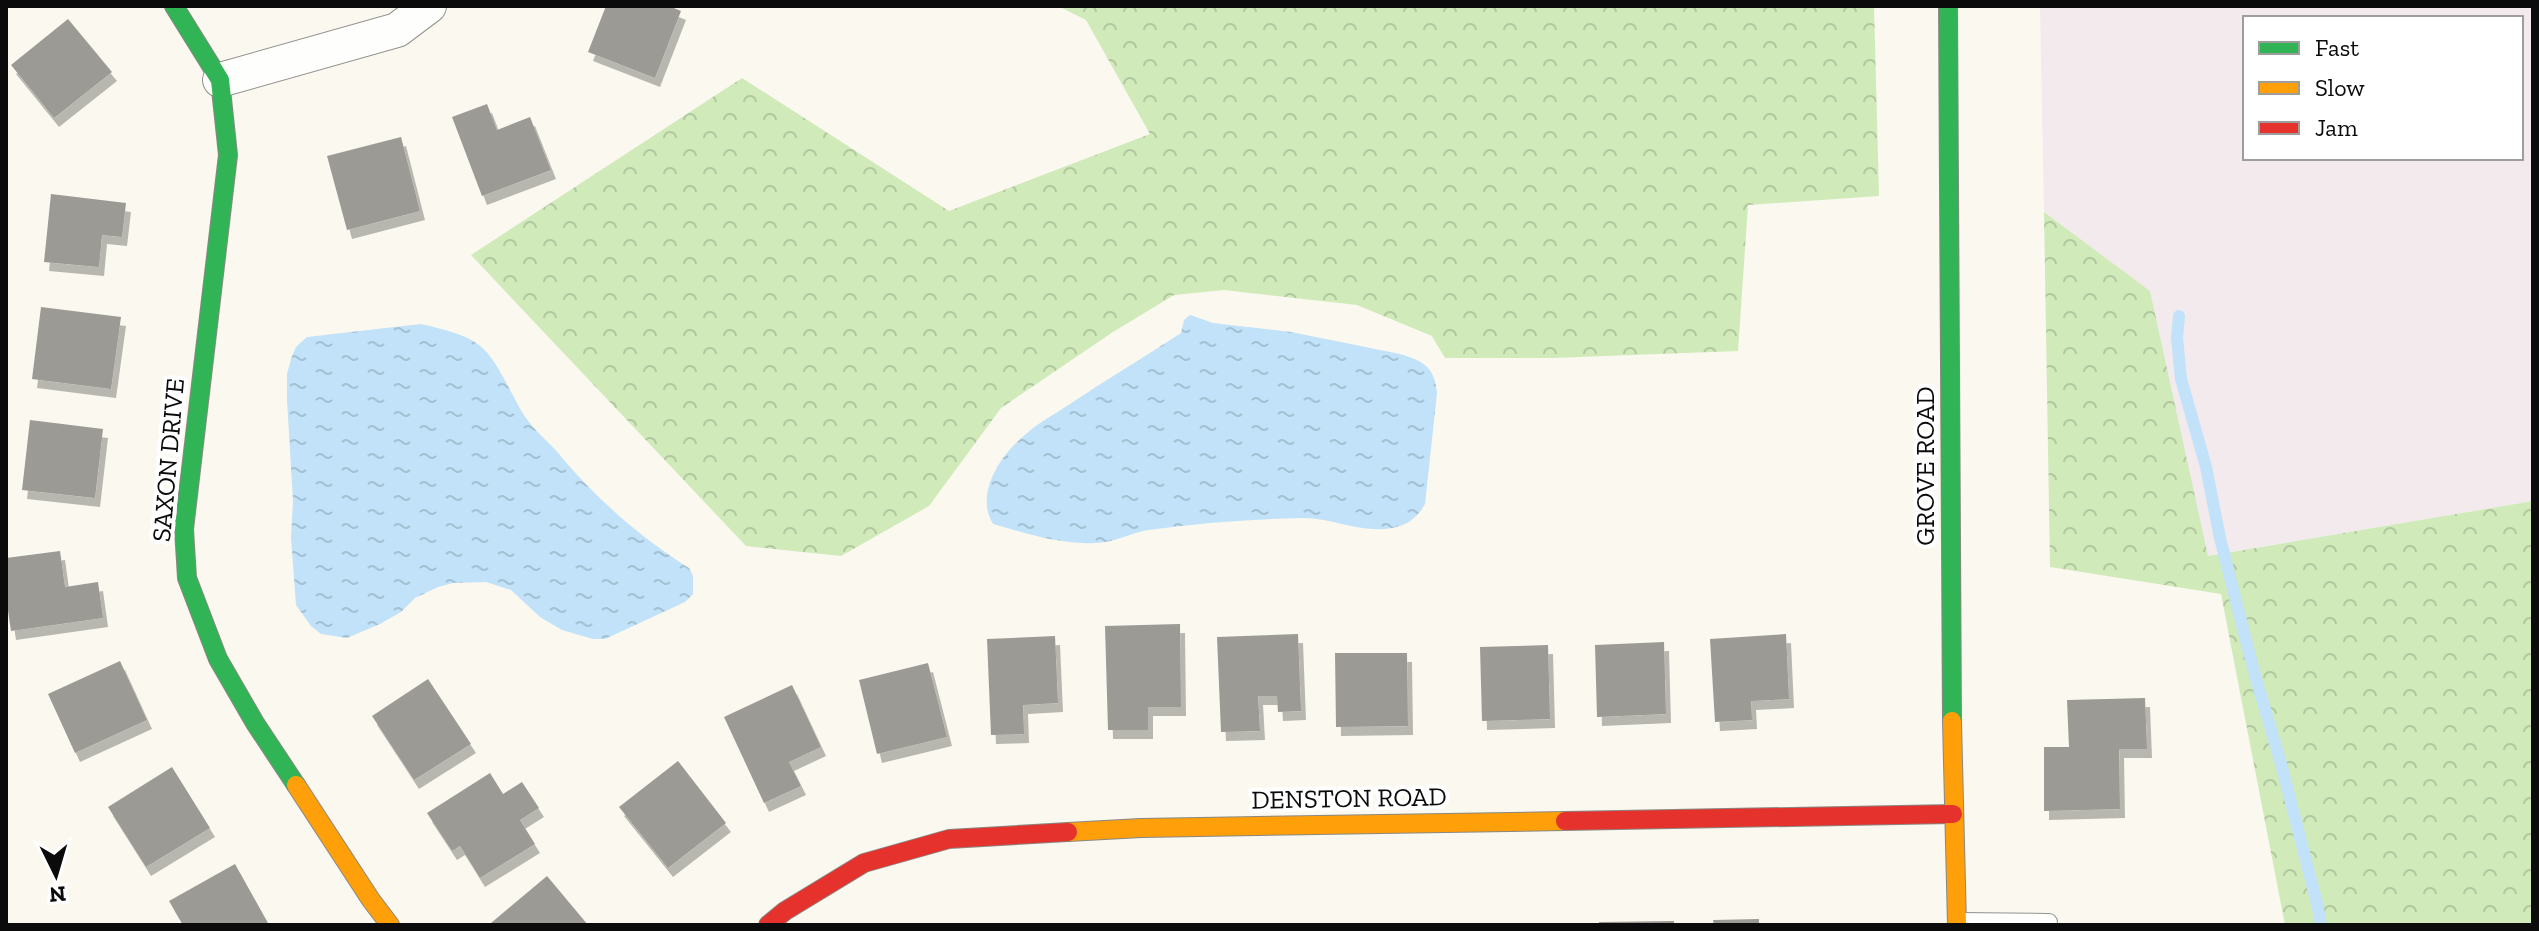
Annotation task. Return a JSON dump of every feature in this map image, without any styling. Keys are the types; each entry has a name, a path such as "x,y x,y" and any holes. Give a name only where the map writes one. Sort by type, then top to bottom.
{"street":[{"name":"SAXON DRIVE","path":"174,6 220,80 228,155 185,514 187,578 218,659 255,723 390,925"},
{"path":"220,80 397,30 429,6"},
{"name":"GROVE ROAD","path":"1948,6 1953,814 1957,923"},
{"name":"DENSTON ROAD","path":"768,925 785,911 864,863 949,839 1141,828 1953,814"}],"lane":[{"path":"1957,923 2049,922"}],"shaded area":[{"path":"2040,6 2533,6 2533,501 2207,556 2150,291 2044,212"}],"green space":[{"path":"1058,6 1874,6 1879,196 1748,205 1738,351 1552,358 1445,358 1432,336 1357,305 1224,290 1174,295 1001,408 929,506 841,556 746,546 471,255 742,78 949,211 1150,134 1086,20"},
{"path":"2044,212 2150,291 2208,556 2533,501 2533,925 2285,925 2221,594 2050,567"}],"water":[{"path":"1190,315 1213,323 1291,332 1400,354 1427,367 1434,377 1437,393 1425,504 1419,513 1403,525 1392,528 1357,527 1312,518 1263,519 1148,530 1095,543 1056,540 993,524 988,512 989,487 993,474 1017,442 1041,423 1181,333 1184,320"},
{"path":"421,324 466,337 486,351 530,423 577,475 638,531 689,568 693,576 693,594 685,602 605,639 593,639 562,630 540,617 511,590 486,582 453,583 415,598 401,612 347,638 321,634 311,626 296,605 291,538 293,501 287,374 292,356 296,347 307,337"}],"building":[{"path":"606,6 669,6 681,11 655,78 588,52"},
{"path":"68,19 112,72 54,118 11,65"},
{"path":"487,104 497,130 530,117 551,170 482,196 452,117"},
{"path":"401,137 420,211 347,230 327,156"},
{"path":"51,194 126,203 122,237 102,235 99,267 44,262"},
{"path":"41,307 121,317 111,389 32,379"},
{"path":"30,420 103,429 95,498 22,490"},
{"path":"60,551 65,587 98,582 103,618 11,631 6,597 6,558"},
{"path":"1180,624 1181,707 1148,707 1148,730 1108,730 1105,626"},
{"path":"1298,634 1301,711 1278,712 1277,696 1258,696 1260,731 1221,732 1217,637"},
{"path":"1786,634 1789,699 1751,701 1752,720 1715,722 1710,639"},
{"path":"1055,636 1058,703 1023,705 1024,734 991,735 987,639"},
{"path":"1664,642 1666,714 1597,717 1595,645"},
{"path":"1548,645 1550,719 1482,721 1480,647"},
{"path":"1335,653 1407,653 1408,726 1336,727"},
{"path":"120,661 147,720 75,753 48,694"},
{"path":"928,663 947,737 877,754 859,680"},
{"path":"428,679 471,744 414,780 372,716"},
{"path":"792,685 821,747 789,762 801,786 764,803 724,717"},
{"path":"2145,698 2147,749 2119,749 2120,809 2044,811 2044,747 2069,747 2067,700"},
{"path":"678,761 726,823 668,868 619,807"},
{"path":"172,767 210,828 146,867 108,807"},
{"path":"490,773 503,794 522,782 539,808 520,820 535,844 480,878 460,846 452,851 427,813"},
{"path":"235,864 269,925 183,925 169,901"},
{"path":"547,876 588,925 492,925 491,923"},
{"path":"1759,919 1759,925 1714,925 1713,920"},
{"path":"1674,921 1674,925 1599,925 1599,922"}],"waterway":[{"path":"2179,316 2177,338 2181,379 2321,925"}],"traffic: fast":[{"path":"174,6 220,80 228,155 184,529 187,578 218,659 296,785"},
{"path":"1948,6 1952,721"}],"traffic: slow":[{"path":"1952,721 1957,925"},
{"path":"296,785 390,925"},
{"path":"1068,832 1565,821"}],"traffic: jam":[{"path":"1565,821 1953,814"},
{"path":"768,925 785,911 864,863 949,839 1068,832"}]}
